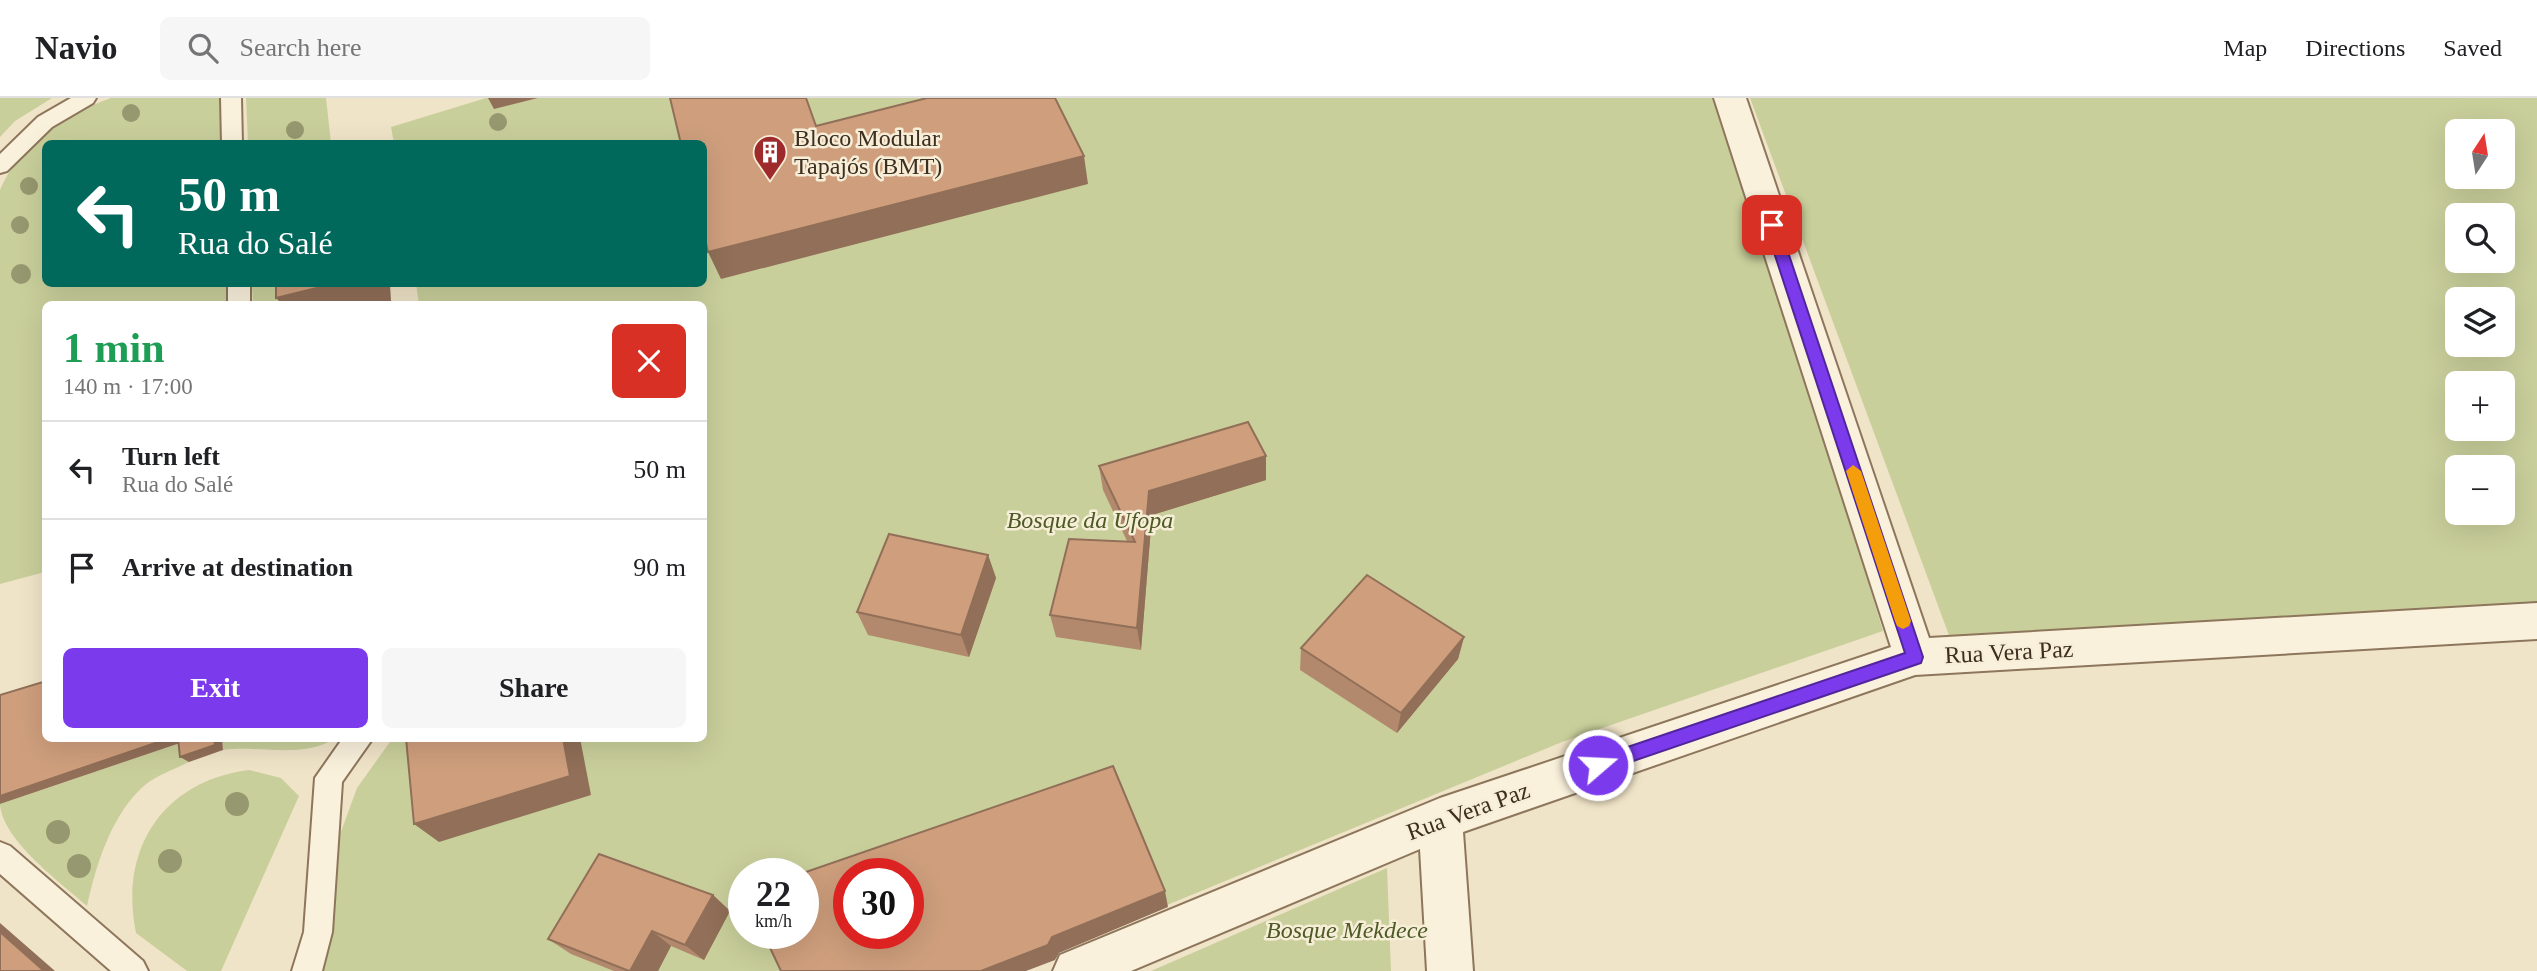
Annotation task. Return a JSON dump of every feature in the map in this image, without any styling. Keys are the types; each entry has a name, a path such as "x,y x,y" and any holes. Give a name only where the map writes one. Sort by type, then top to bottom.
{"street":[{"path":"1730,98 1915,657"},
{"name":"Rua Vera Paz","path":"1076,971 1440,819 1915,657 2537,621"},
{"path":"1440,819 1450,971"}],"lane":[{"path":"0,166 44,122 86,98"},
{"path":"231,98 232,140"},
{"path":"307,971 318,932 330,778 357,742"},
{"path":"0,856 133,971"}],"green space":[{"path":"0,98 52,98 15,121 0,137"},
{"path":"111,98 223,98 224,140 42,140 42,287 226,287 227,301 42,301 42,573 0,584 0,190 19,159 46,133 95,104"},
{"path":"246,98 326,98 331,140 248,140"},
{"name":"Bosque da Ufopa","path":"486,98 492,98 495,108 538,98 1722,98 1883,631 1562,742 1007,971 290,971 357,788 390,742 707,742 707,301 419,301 416,287 707,287 707,140 393,140 391,127"},
{"path":"1750,98 2537,98 2537,603 1950,638"},
{"path":"252,287 322,287 323,301 253,301"},
{"path":"186,742 189,762 150,781 123,810 101,857 87,906 34,860 22,846 3,818 0,804"},
{"path":"222,742 328,742 294,750 223,750"},
{"path":"249,770 281,778 299,796 221,971 187,971 136,933 132,903 134,874 141,848 154,824 171,805 192,788 218,777"},
{"name":"Bosque Mekdece","path":"1387,868 1391,971 1151,971"}],"building":[{"path":"670,98 806,98 816,126 927,98 1055,98 1084,156 708,252 707,140 680,140"},
{"path":"276,287 321,287 276,298"},
{"path":"1248,422 1266,456 1149,491 1137,628 1050,615 1069,539 1135,542 1099,466"},
{"path":"889,534 988,555 961,635 857,612"},
{"path":"1367,575 1464,637 1401,713 1301,648"},
{"path":"42,682 42,742 158,742 0,796 0,695"},
{"path":"178,742 215,742 215,745 180,757"},
{"path":"406,742 564,742 570,776 414,824"},
{"path":"1113,766 1165,891 1052,937 1048,945 981,971 781,971 771,949 819,949 819,867 833,863 833,949 924,949 924,858 846,858"},
{"path":"599,854 713,895 685,945 652,931 629,971 548,939"},
{"path":"0,932 44,971 0,971"}],"slow traffic":[{"path":"1853,471 1903,621"}],"place":[{"name":"Bloco Modular Tapajós (BMT)","path":"770,182"}],"route":[{"path":"1598,765 1915,657 1772,225"}]}
